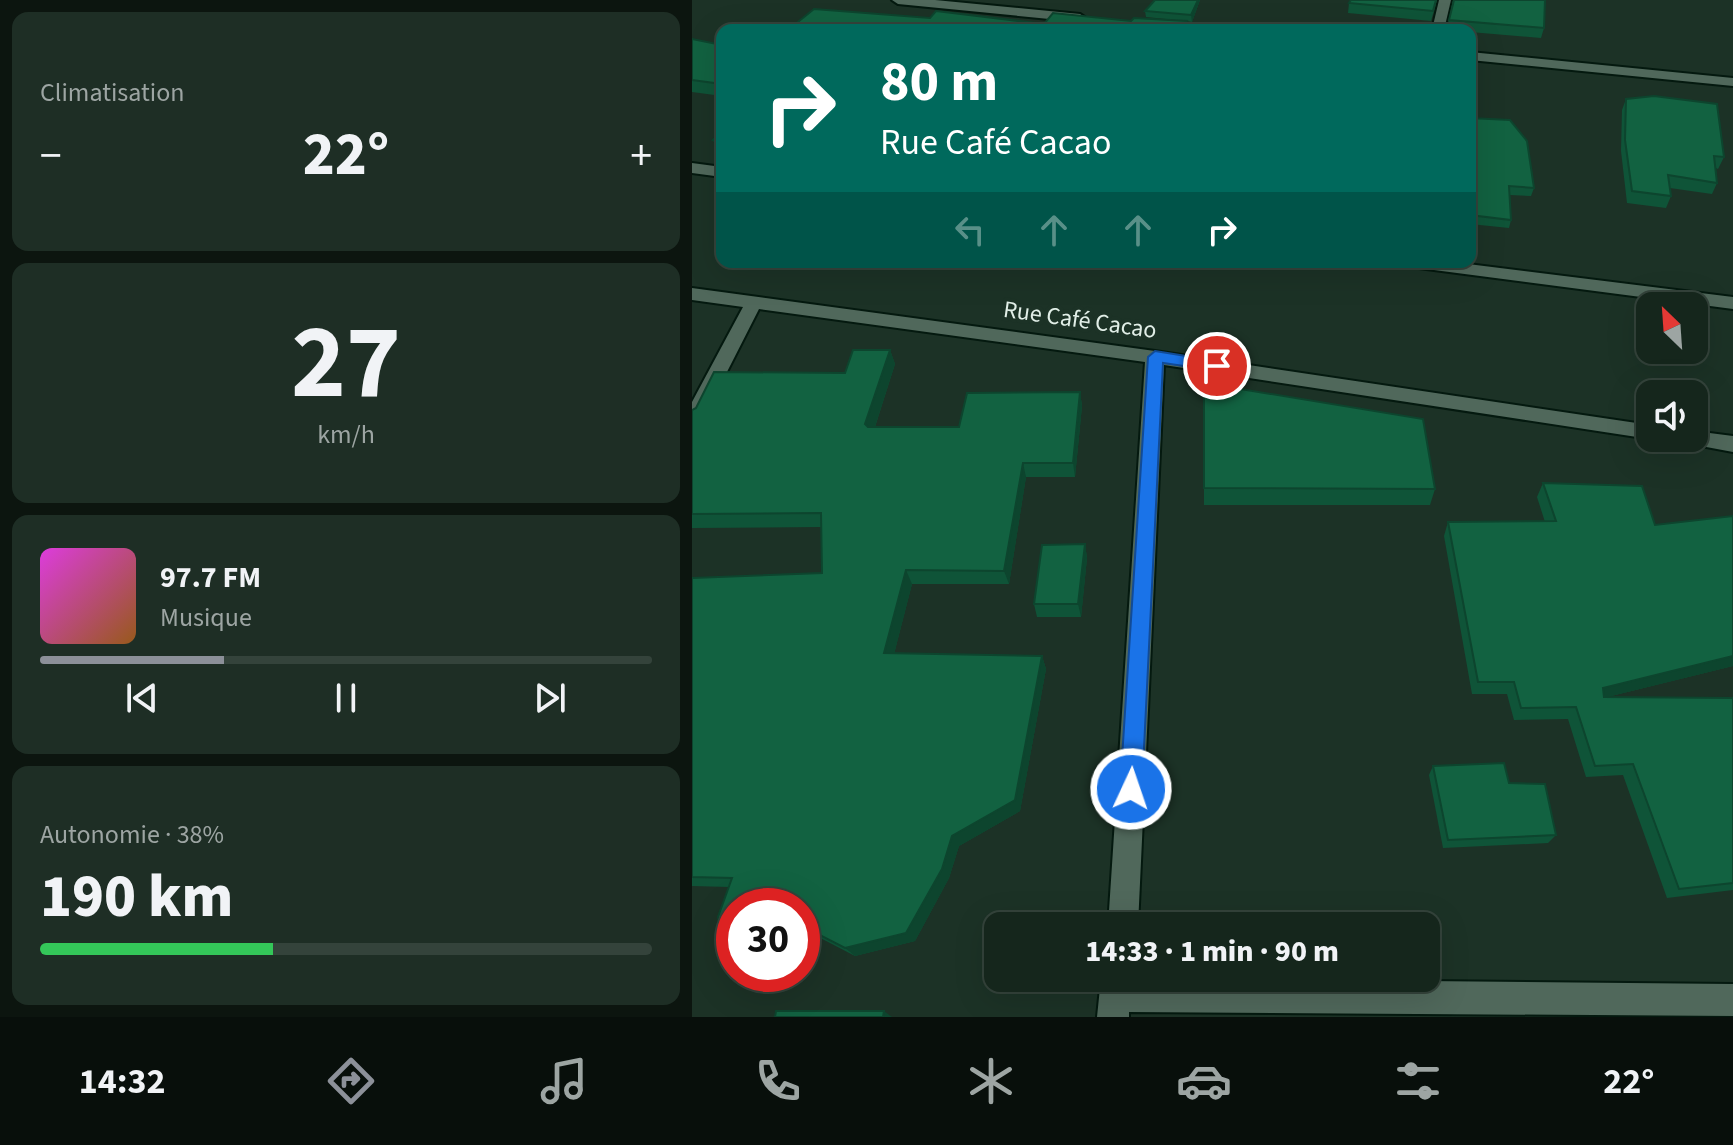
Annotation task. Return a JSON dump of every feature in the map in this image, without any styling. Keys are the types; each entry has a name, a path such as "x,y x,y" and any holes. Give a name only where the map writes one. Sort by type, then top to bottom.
{"street":[{"path":"898,0 1096,19"},
{"path":"1439,24 1445,0"},
{"path":"1476,57 1733,82"},
{"path":"692,168 716,171"},
{"path":"1458,268 1733,303"},
{"name":"Rue Café Cacao","path":"692,294 1155,357 1636,430"},
{"path":"692,421 753,304"},
{"path":"1124,912 1155,357"},
{"path":"1708,440 1733,444"},
{"path":"1115,997 1733,1000"}],"building":[{"path":"1155,0 1198,0 1191,15 1145,11"},
{"path":"1351,0 1436,0 1433,11 1349,3"},
{"path":"1454,0 1545,0 1544,28 1449,20"},
{"path":"814,9 930,18 936,11 1044,24 795,24"},
{"path":"1053,13 1131,21 1134,18 1187,21 1186,24 1044,24"},
{"path":"692,39 716,44 716,83 692,80"},
{"path":"1654,96 1717,104 1724,157 1714,156 1717,183 1668,175 1671,196 1632,191 1625,140 1626,99"},
{"path":"1476,118 1510,120 1527,141 1534,188 1509,186 1511,220 1476,216"},
{"path":"853,350 890,350 865,424 868,427 959,427 967,393 1080,392 1073,463 1023,463 1004,571 906,570 884,653 1042,656 1015,800 952,836 942,869 906,933 845,948 820,935 820,888 728,888 732,878 692,877 692,578 822,573 821,513 692,514 692,410 696,408 714,372 845,373"},
{"path":"1204,383 1423,419 1435,489 1204,488"},
{"path":"1543,483 1642,486 1655,525 1733,516 1733,656 1603,688 1604,697 1733,698 1733,883 1679,889 1633,764 1595,766 1576,707 1521,708 1514,682 1478,682 1448,522 1556,521"},
{"path":"1085,544 1078,604 1034,604 1042,545"},
{"path":"1504,763 1509,783 1545,784 1556,835 1448,840 1433,766"},
{"path":"776,1011 884,1011 883,1017 775,1017"}],"route":[{"path":"1131,789 1155,357 1217,366"}]}
